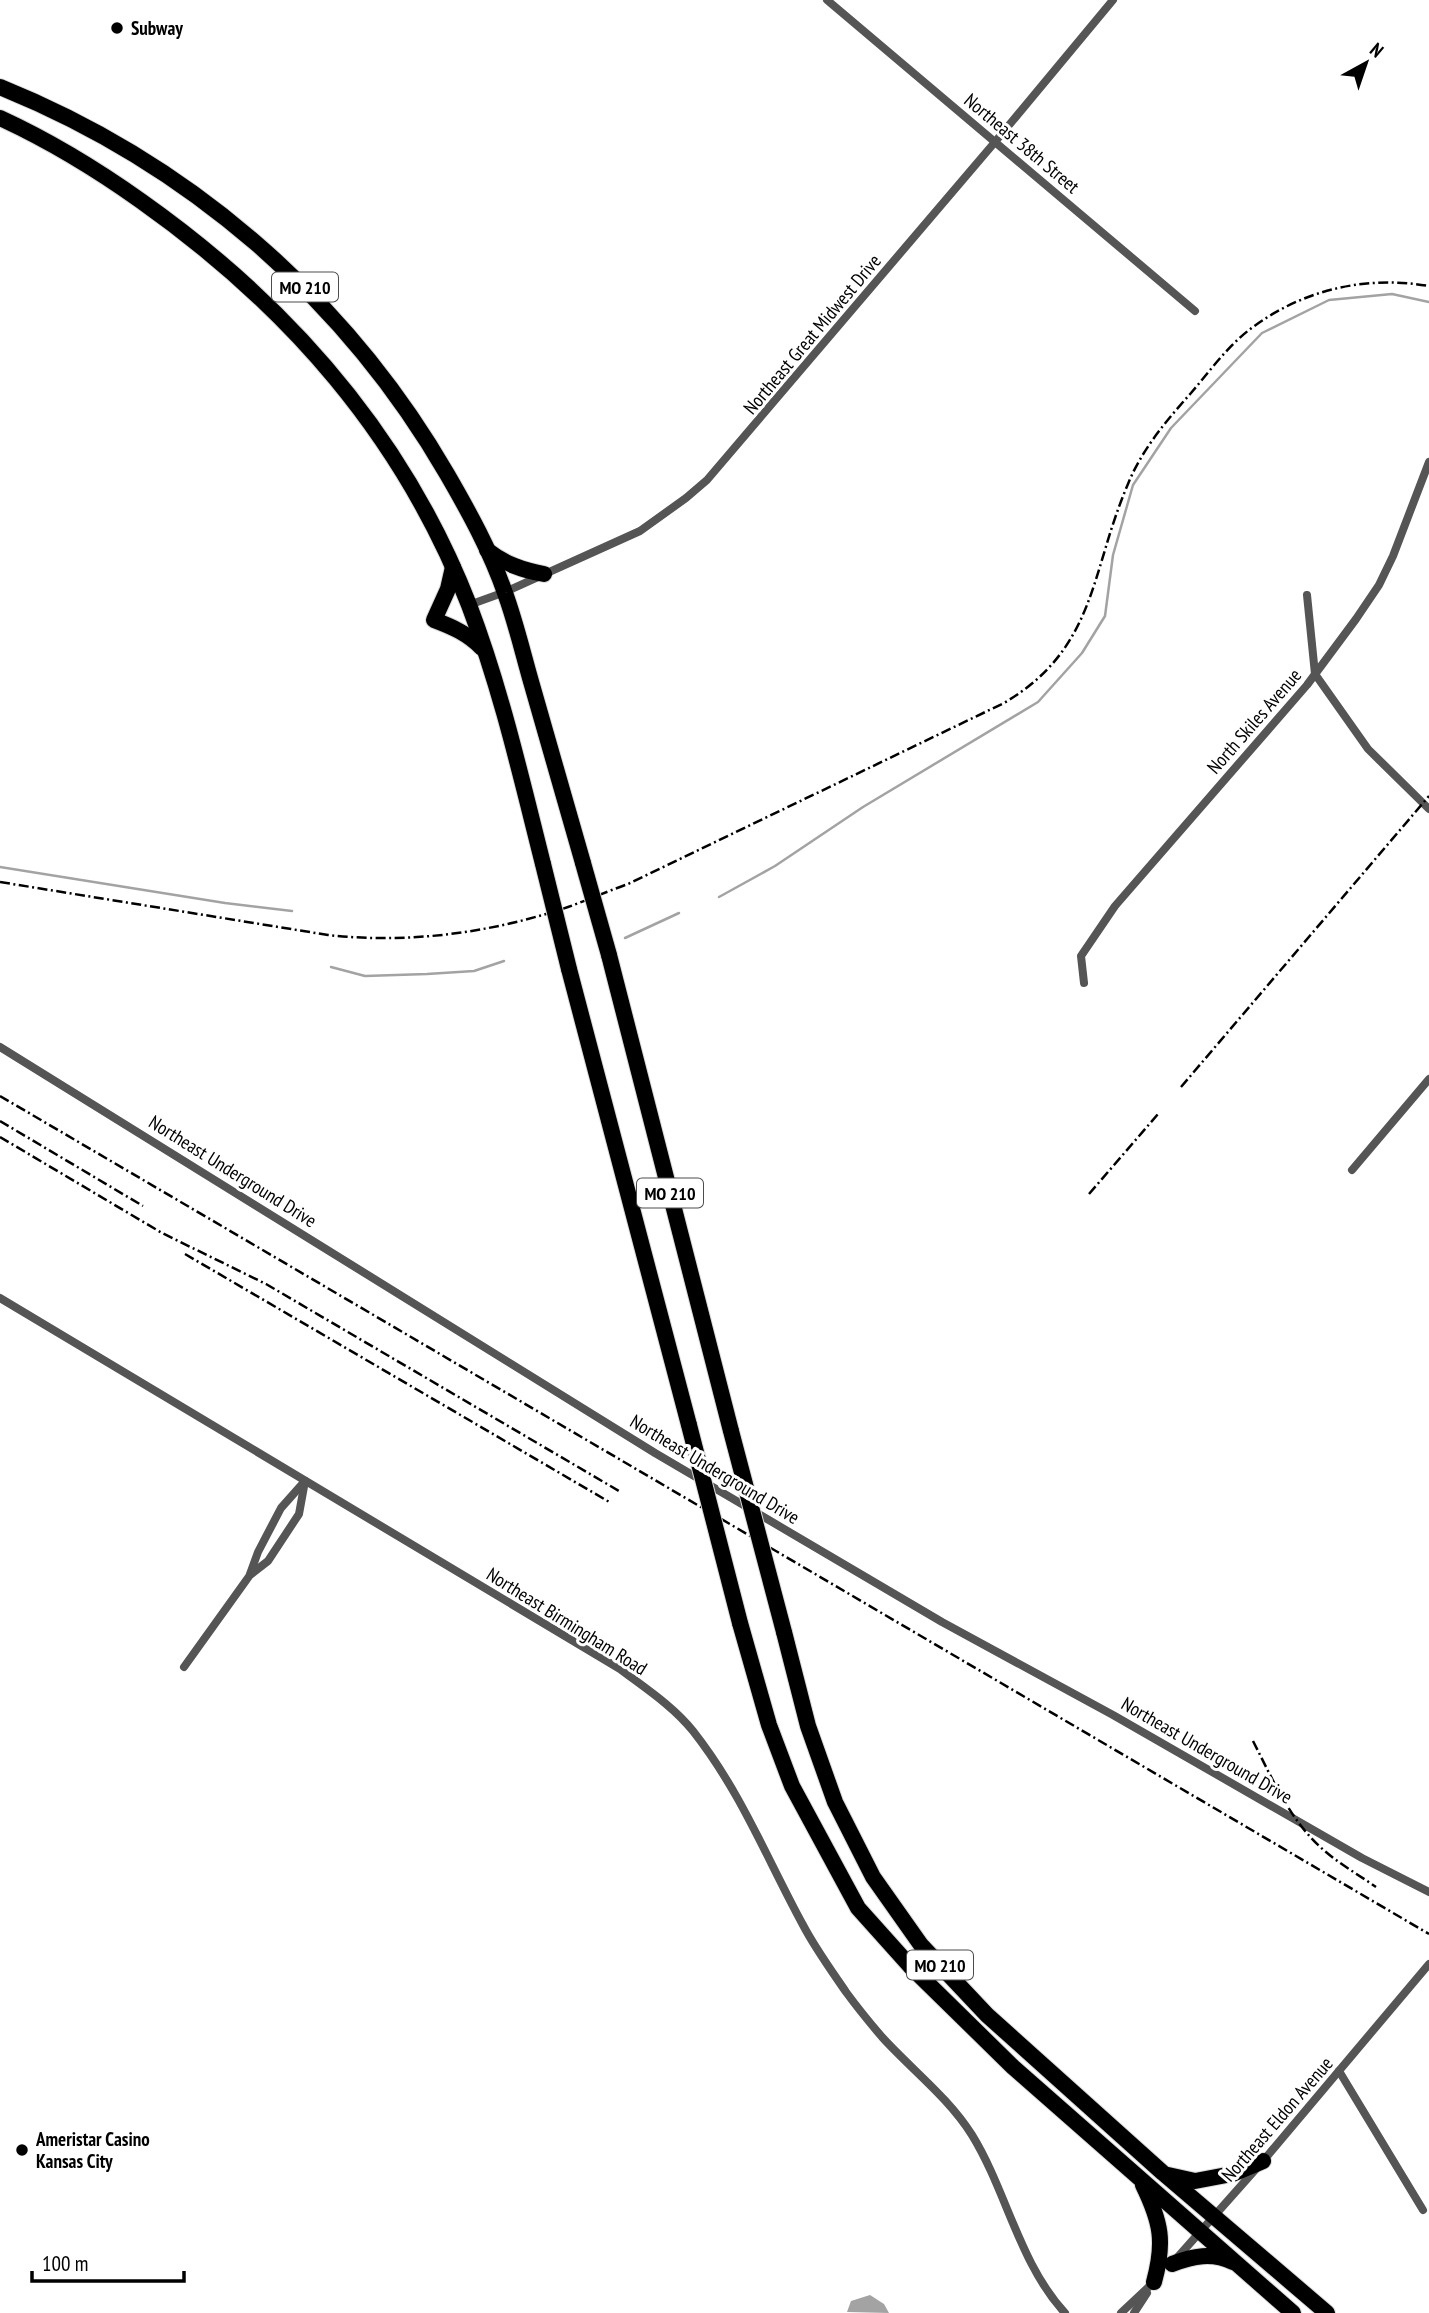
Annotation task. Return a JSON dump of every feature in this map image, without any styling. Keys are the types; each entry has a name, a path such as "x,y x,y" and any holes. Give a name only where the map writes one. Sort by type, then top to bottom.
{"highway":[{"name":"MO 210","path":"0,86 65,115 162,170 237,226 293,275 343,329 401,401 460,496 505,592 583,863 808,1726 835,1802 873,1877 921,1945 988,2015 1163,2174 1327,2313"},
{"name":"MO 210","path":"0,118 63,150 110,179 214,255 270,305 333,374 377,432 411,484 453,567 469,605 500,697 740,1623 769,1725 792,1786 858,1908 910,1966 1013,2067 1293,2313"},
{"path":"487,550 499,560 521,570 544,575"},
{"path":"453,567 446,597 434,620 473,638 484,649"},
{"path":"1163,2174 1195,2181 1232,2174 1263,2161"},
{"path":"1139,2176 1156,2212 1161,2248 1154,2281"},
{"path":"1172,2264 1190,2257 1213,2256 1223,2257 1241,2265"}],"street":[{"name":"Northeast 38th Street","path":"827,0 1195,311"},
{"name":"Northeast Great Midwest Drive","path":"469,605 505,592 640,531 706,480 1113,0"},
{"name":"North Skiles Avenue","path":"1084,983 1081,956 1115,906 1315,674 1380,585 1429,462"},
{"path":"1307,595 1315,674 1368,749 1429,809"},
{"name":"Northeast Underground Drive","path":"0,1047 680,1467 942,1622 1125,1721 1362,1857 1429,1892"},
{"path":"1352,1170 1429,1079"},
{"name":"Northeast Birmingham Road","path":"0,1298 620,1669 658,1697 691,1729 742,1802 804,1926 847,1994 882,2038 943,2098 970,2132 990,2166 1028,2259 1052,2299 1065,2313"},
{"path":"250,1575 258,1552 281,1508 305,1481"},
{"path":"184,1667 250,1575 268,1561 299,1514 305,1481"},
{"name":"Northeast Eldon Avenue","path":"1121,2313 1172,2264 1263,2161 1429,1964"},
{"path":"1420,1974 1429,1978"},
{"path":"1339,2071 1423,2210"},
{"name":"Northeast Eldon Avenue","path":"1134,2313 1154,2281"}],"shaded area":[{"path":"870,2295 884,2304 889,2313 847,2312 851,2301"}],"waterway":[{"path":"719,897 775,866 863,807 1038,702 1082,653 1105,616 1113,555 1133,485 1171,428 1262,333 1329,300 1392,294 1429,302"},
{"path":"0,867 292,911"},
{"path":"625,938 679,913"},
{"path":"331,967 365,976 427,974 474,971 504,961"}],"railway":[{"path":"0,882 328,935 388,938 449,934 509,924 568,907 628,884 1004,703 1034,681 1057,658 1074,633 1087,606 1116,516 1140,459 1164,424 1233,344 1269,316 1290,305 1334,289 1381,283 1429,286"},
{"path":"1181,1087 1429,796"},
{"path":"0,1096 1429,1934"},
{"path":"1089,1194 1158,1114"},
{"path":"0,1121 143,1206"},
{"path":"0,1137 162,1233 266,1284 619,1491"},
{"path":"185,1254 611,1503"},
{"path":"1253,1741 1284,1800 1303,1828 1332,1857 1376,1887"}],"place":[{"name":"Subway","path":"117,28"},
{"name":"Ameristar Casino Kansas City","path":"22,2150"}]}
